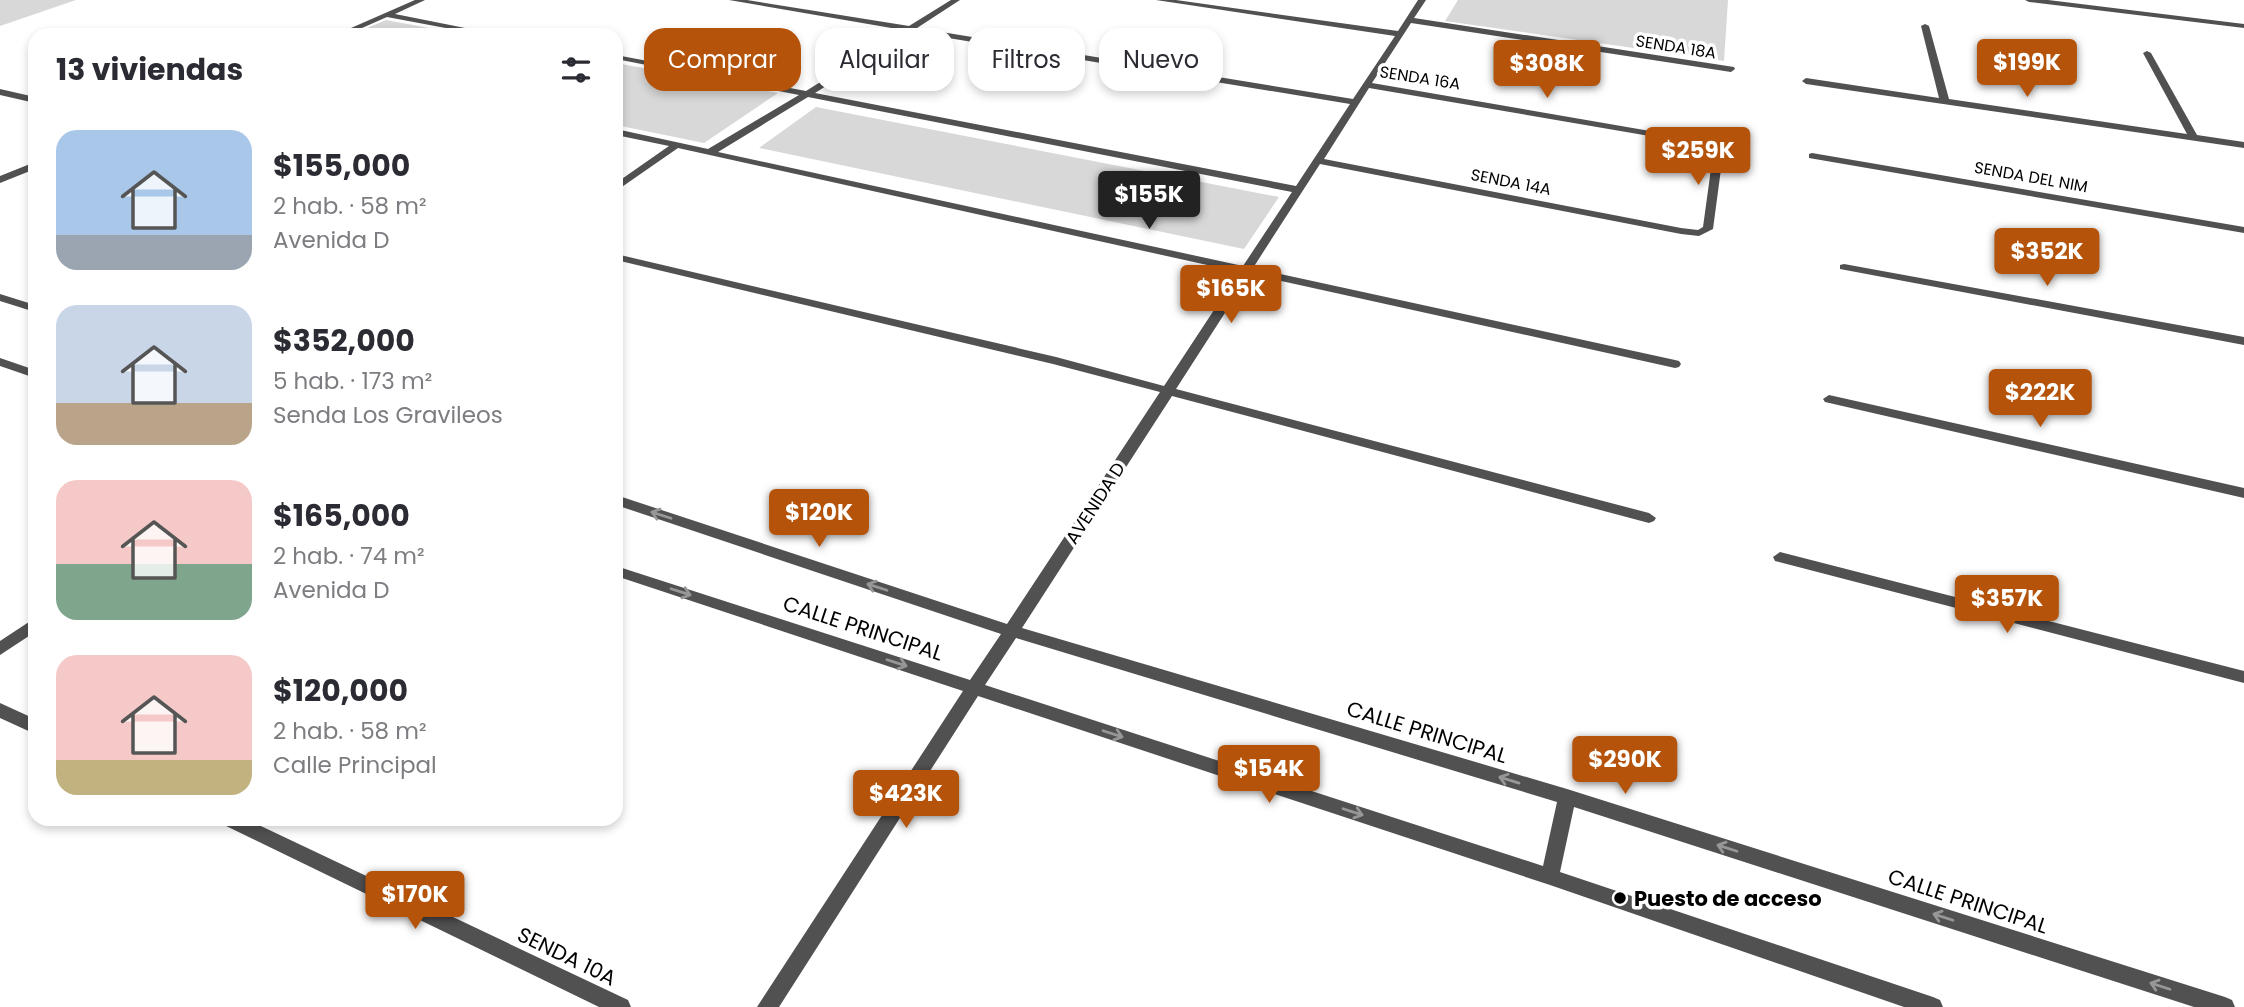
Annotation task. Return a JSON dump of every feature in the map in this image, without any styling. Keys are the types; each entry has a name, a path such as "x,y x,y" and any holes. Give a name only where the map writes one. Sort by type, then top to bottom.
{"street":[{"path":"356,28 421,0"},
{"path":"733,0 899,28"},
{"path":"914,28 956,0"},
{"path":"1160,0 1400,34"},
{"name":"AVENIDA D","path":"767,1007 1422,0"},
{"path":"2029,0 2244,26"},
{"path":"387,15 458,28"},
{"name":"SENDA 18A","path":"1410,20 1731,69"},
{"path":"1925,26 1945,102"},
{"path":"954,37 1356,102"},
{"path":"2147,53 2193,137"},
{"path":"623,58 1299,190"},
{"path":"1806,81 2244,145"},
{"name":"SENDA 16A","path":"1368,85 1705,142 1714,148 1717,154 1707,229 1699,233"},
{"path":"709,153 815,89"},
{"path":"0,92 28,98"},
{"path":"623,133 1675,364"},
{"path":"623,183 677,145"},
{"name":"SENDA DEL NIM","path":"1812,156 2244,230"},
{"name":"SENDA 14A","path":"1318,161 1699,233"},
{"path":"0,180 28,168"},
{"path":"623,259 1169,390 1650,518"},
{"path":"1844,267 2244,341"},
{"path":"0,298 28,307"},
{"path":"0,362 28,372"},
{"path":"1829,399 2244,493"},
{"name":"CALLE PRINCIPAL","path":"623,502 1011,631 1567,797 2225,1007"},
{"path":"1780,558 2244,677"},
{"name":"CALLE PRINCIPAL","path":"623,573 1550,877 1933,1007"},
{"path":"0,649 28,629"},
{"path":"0,710 28,724"},
{"path":"1550,877 1567,797"},
{"name":"SENDA 10A","path":"243,826 621,1007"}],"shaded area":[{"path":"0,0 76,0 0,26"},
{"path":"1458,0 1728,0 1724,61 1445,21"},
{"path":"386,20 429,28 367,28"},
{"path":"623,64 644,68 644,91 778,93 704,143 623,126"},
{"path":"816,107 1279,197 1244,249 759,148"}],"place":[{"name":"Puesto de acceso","path":"1620,898"}]}
